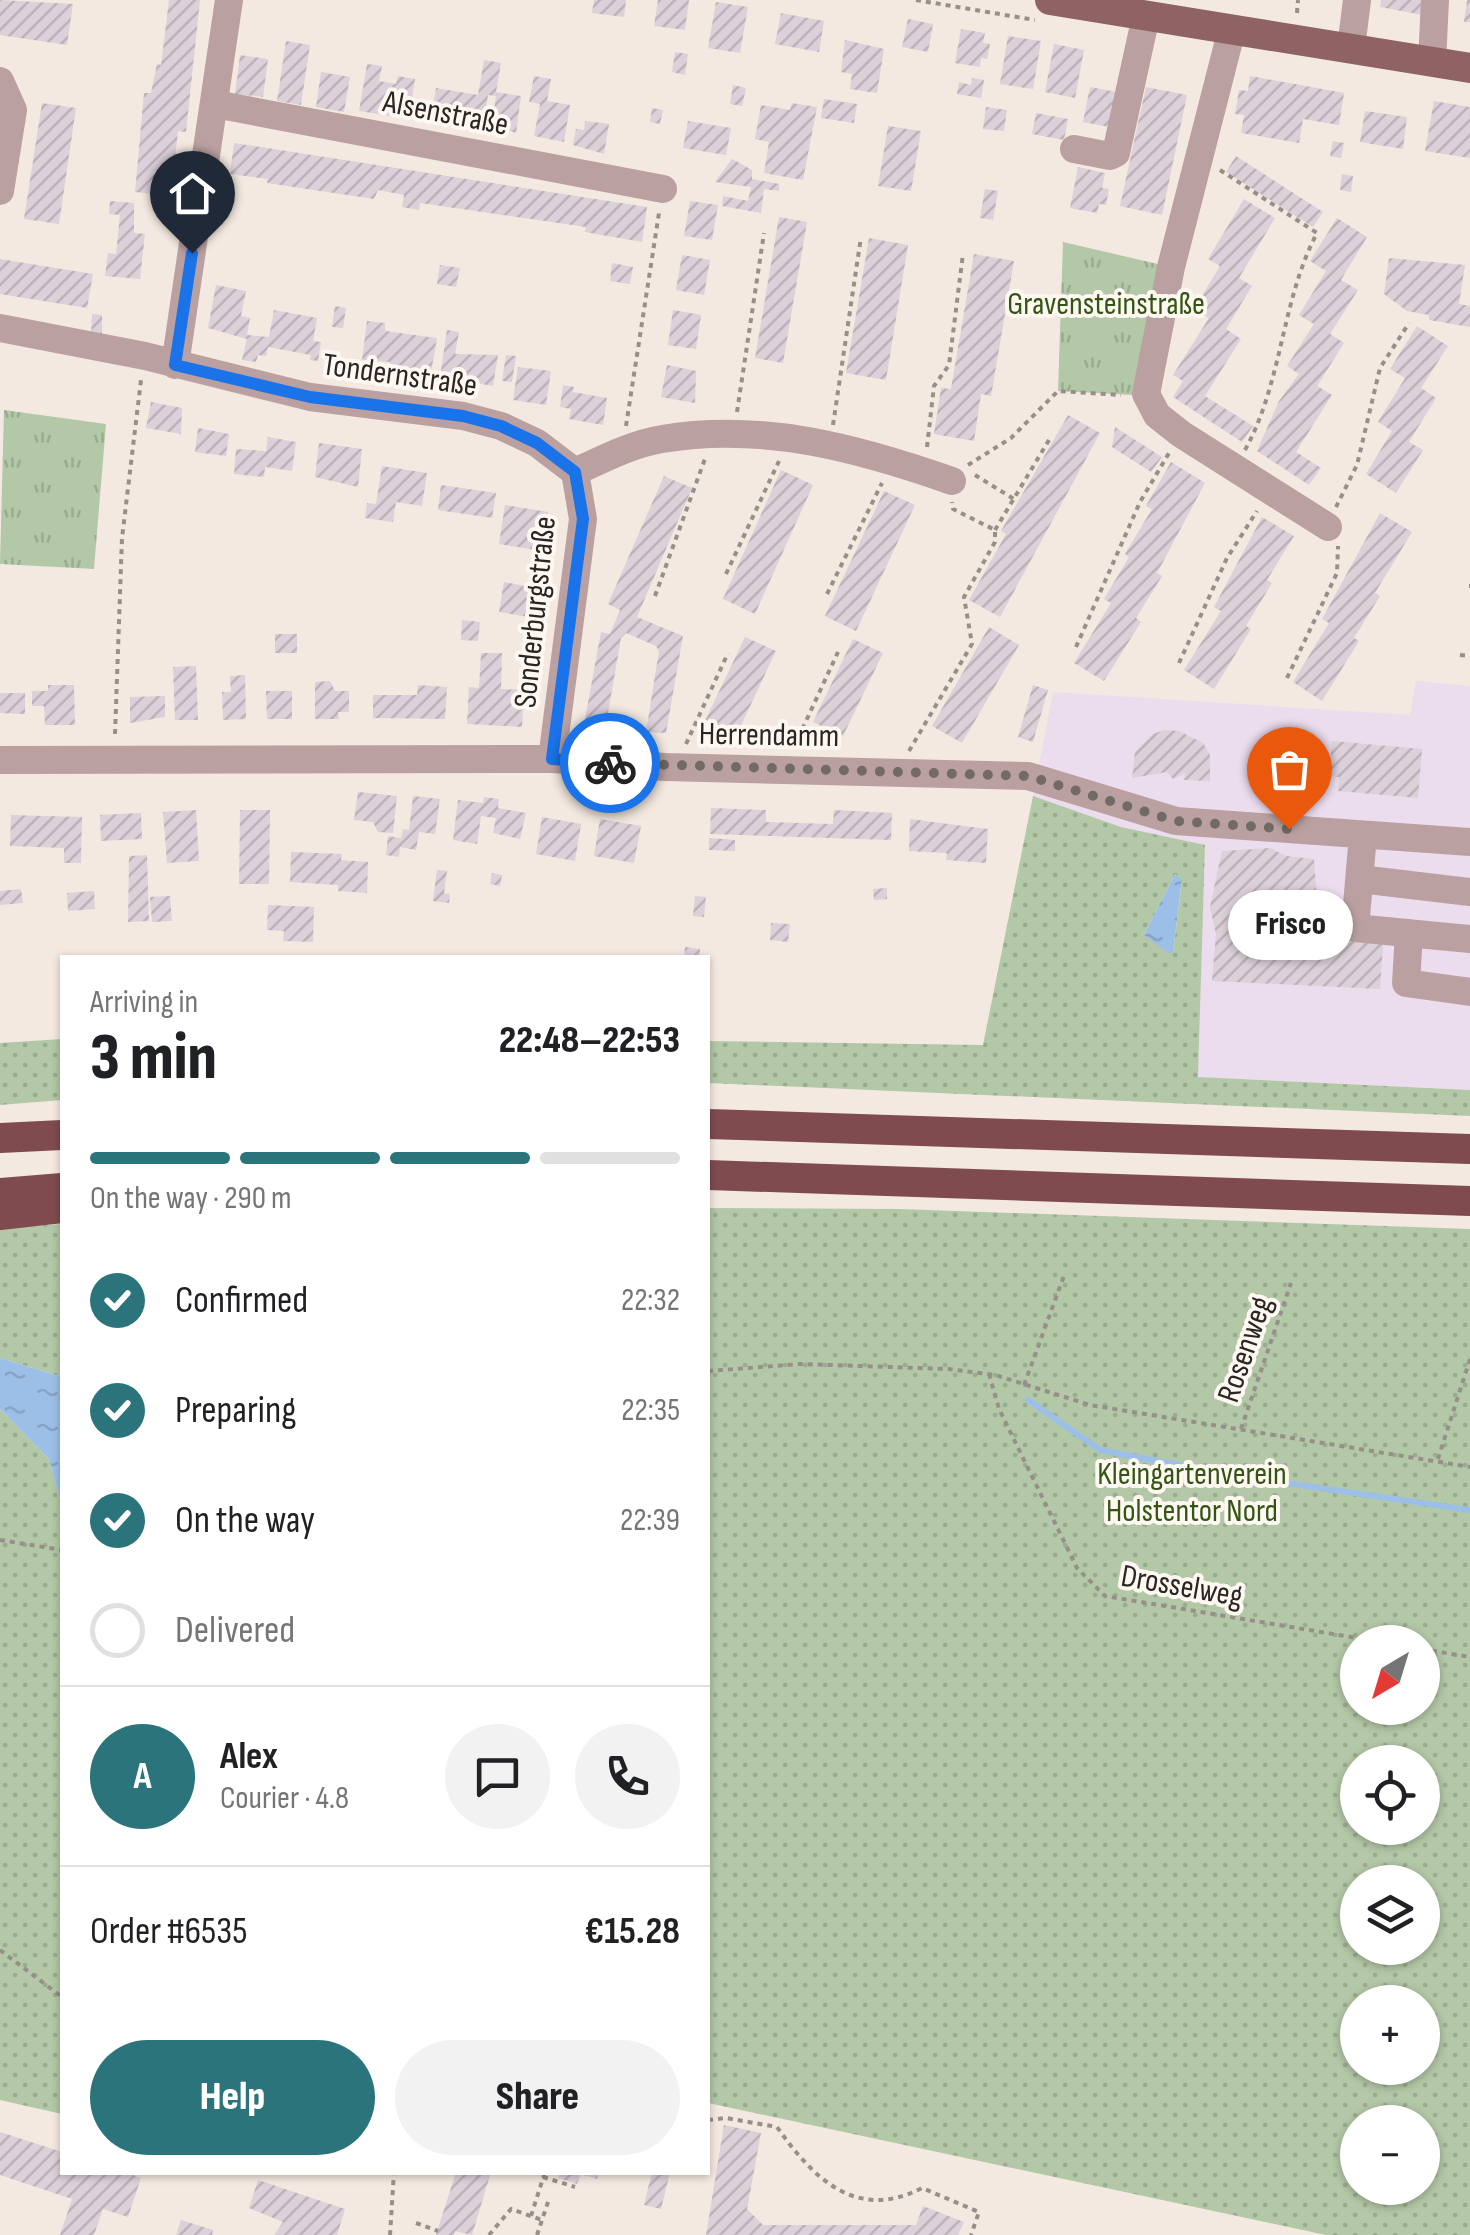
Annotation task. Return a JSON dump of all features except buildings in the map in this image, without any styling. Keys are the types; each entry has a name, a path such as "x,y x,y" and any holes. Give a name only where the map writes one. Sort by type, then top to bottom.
{"highway":[{"path":"710,1124 1470,1149"},
{"path":"0,1138 60,1135"},
{"path":"710,1175 1470,1200"},
{"path":"0,1192 60,1188"},
{"path":"0,1215 60,1208"}],"main road":[{"path":"1050,0 1470,68"}],"street":[{"path":"175,365 228,0"},
{"path":"1352,48 1358,0"},
{"path":"1432,62 1435,0"},
{"path":"1074,149 1110,156 1116,153 1146,16"},
{"path":"1232,29 1146,394 1156,415 1181,434 1327,527"},
{"path":"0,81 13,110 0,191"},
{"name":"Alsenstraße","path":"215,104 663,189"},
{"name":"Tondernstraße","path":"0,328 145,356 310,397 463,416 501,426 537,443 575,472"},
{"path":"575,472 623,450 660,439 724,434 790,437 830,444 952,481"},
{"name":"Sonderburgstraße","path":"552,759 583,519 575,472"},
{"name":"Herrendamm","path":"0,760 552,759 675,767 1028,776 1176,821 1470,842"},
{"path":"1364,834 1356,928 1470,939"},
{"path":"1360,879 1470,892"},
{"path":"1409,934 1406,983 1470,992"}],"path":[{"path":"1298,0 1298,13"},
{"path":"1199,156 1316,233 1302,262 1266,413 1235,467"},
{"path":"623,450 663,189"},
{"path":"655,596 724,434 764,234"},
{"path":"830,444 861,237"},
{"path":"924,472 934,386 949,365 963,254"},
{"path":"1287,678 1337,574 1338,547 1327,527 1358,465 1380,368 1408,323"},
{"path":"116,761 115,655 122,538 145,356"},
{"path":"1014,499 965,468 1011,438 1058,391 1146,394"},
{"path":"1076,647 1140,502 1181,434"},
{"path":"726,574 790,437"},
{"path":"897,772 972,644 964,597 994,542 995,530 1049,440"},
{"path":"827,594 893,461"},
{"path":"952,481 953,510 995,530"},
{"path":"1179,662 1227,558 1270,490"},
{"path":"675,767 728,652"},
{"path":"784,769 838,652"},
{"path":"1460,655 1470,656"},
{"path":"1024,1385 1065,1272"},
{"name":"Rosenweg","path":"1240,1429 1291,1283"},
{"path":"1437,1461 1470,1359"},
{"path":"710,1370 852,1364 990,1374 1090,1405 1470,1467"},
{"name":"Drosselweg","path":"990,1374 999,1409 1077,1568 1105,1596 1340,1635"},
{"path":"0,1540 60,1550"},
{"path":"1440,1653 1470,1657"},
{"path":"0,1950 60,1995"},
{"path":"710,2120 726,2118 777,2127 806,2168 846,2194 874,2199 904,2197 922,2188 979,2212 971,2235"},
{"path":"390,2235 394,2175"},
{"path":"531,2216 544,2175 575,2187"},
{"path":"537,2235 549,2199"},
{"path":"489,2235 511,2209 542,2220"},
{"path":"416,2223 438,2230"}],"shaded area":[{"path":"1416,681 1470,686 1470,1090 1198,1077 1205,845 1121,827 1033,796 1053,692 1410,715"}],"green space":[{"name":"Gravensteinstraße","path":"1063,242 1162,265 1133,395 1058,391"},
{"path":"4,410 106,424 94,569 0,564"},
{"path":"1033,796 1121,827 1205,845 1198,1077 1470,1090 1470,1116 710,1083 710,1041 983,1045","holes":["1175,874 1182,881 1173,952 1144,935"]},
{"path":"60,1039 60,1100 0,1105 0,1043"},
{"name":"Kleingartenverein Holstentor Nord","path":"710,1208 900,1209 1470,1229 1470,2235 1326,2235 710,2103"},
{"path":"60,1224 60,1376 0,1358 0,1228"},
{"path":"0,1409 49,1459 60,1500 60,2114 0,2100"}],"water":[{"path":"1175,874 1182,880 1173,952 1168,953 1144,935"},
{"path":"0,1358 60,1376 60,1500 49,1459 0,1409"}],"waterway":[{"path":"1028,1400 1100,1450 1230,1475 1470,1510"}],"way so far":[{"path":"610,763 1028,776 1176,821 1289,829"}],"place":[{"name":"Frisco","path":"1289,829"}],"route":[{"path":"192,253 175,365 310,397 463,416 501,426 537,443 575,472 583,519 552,759 610,763"}]}
